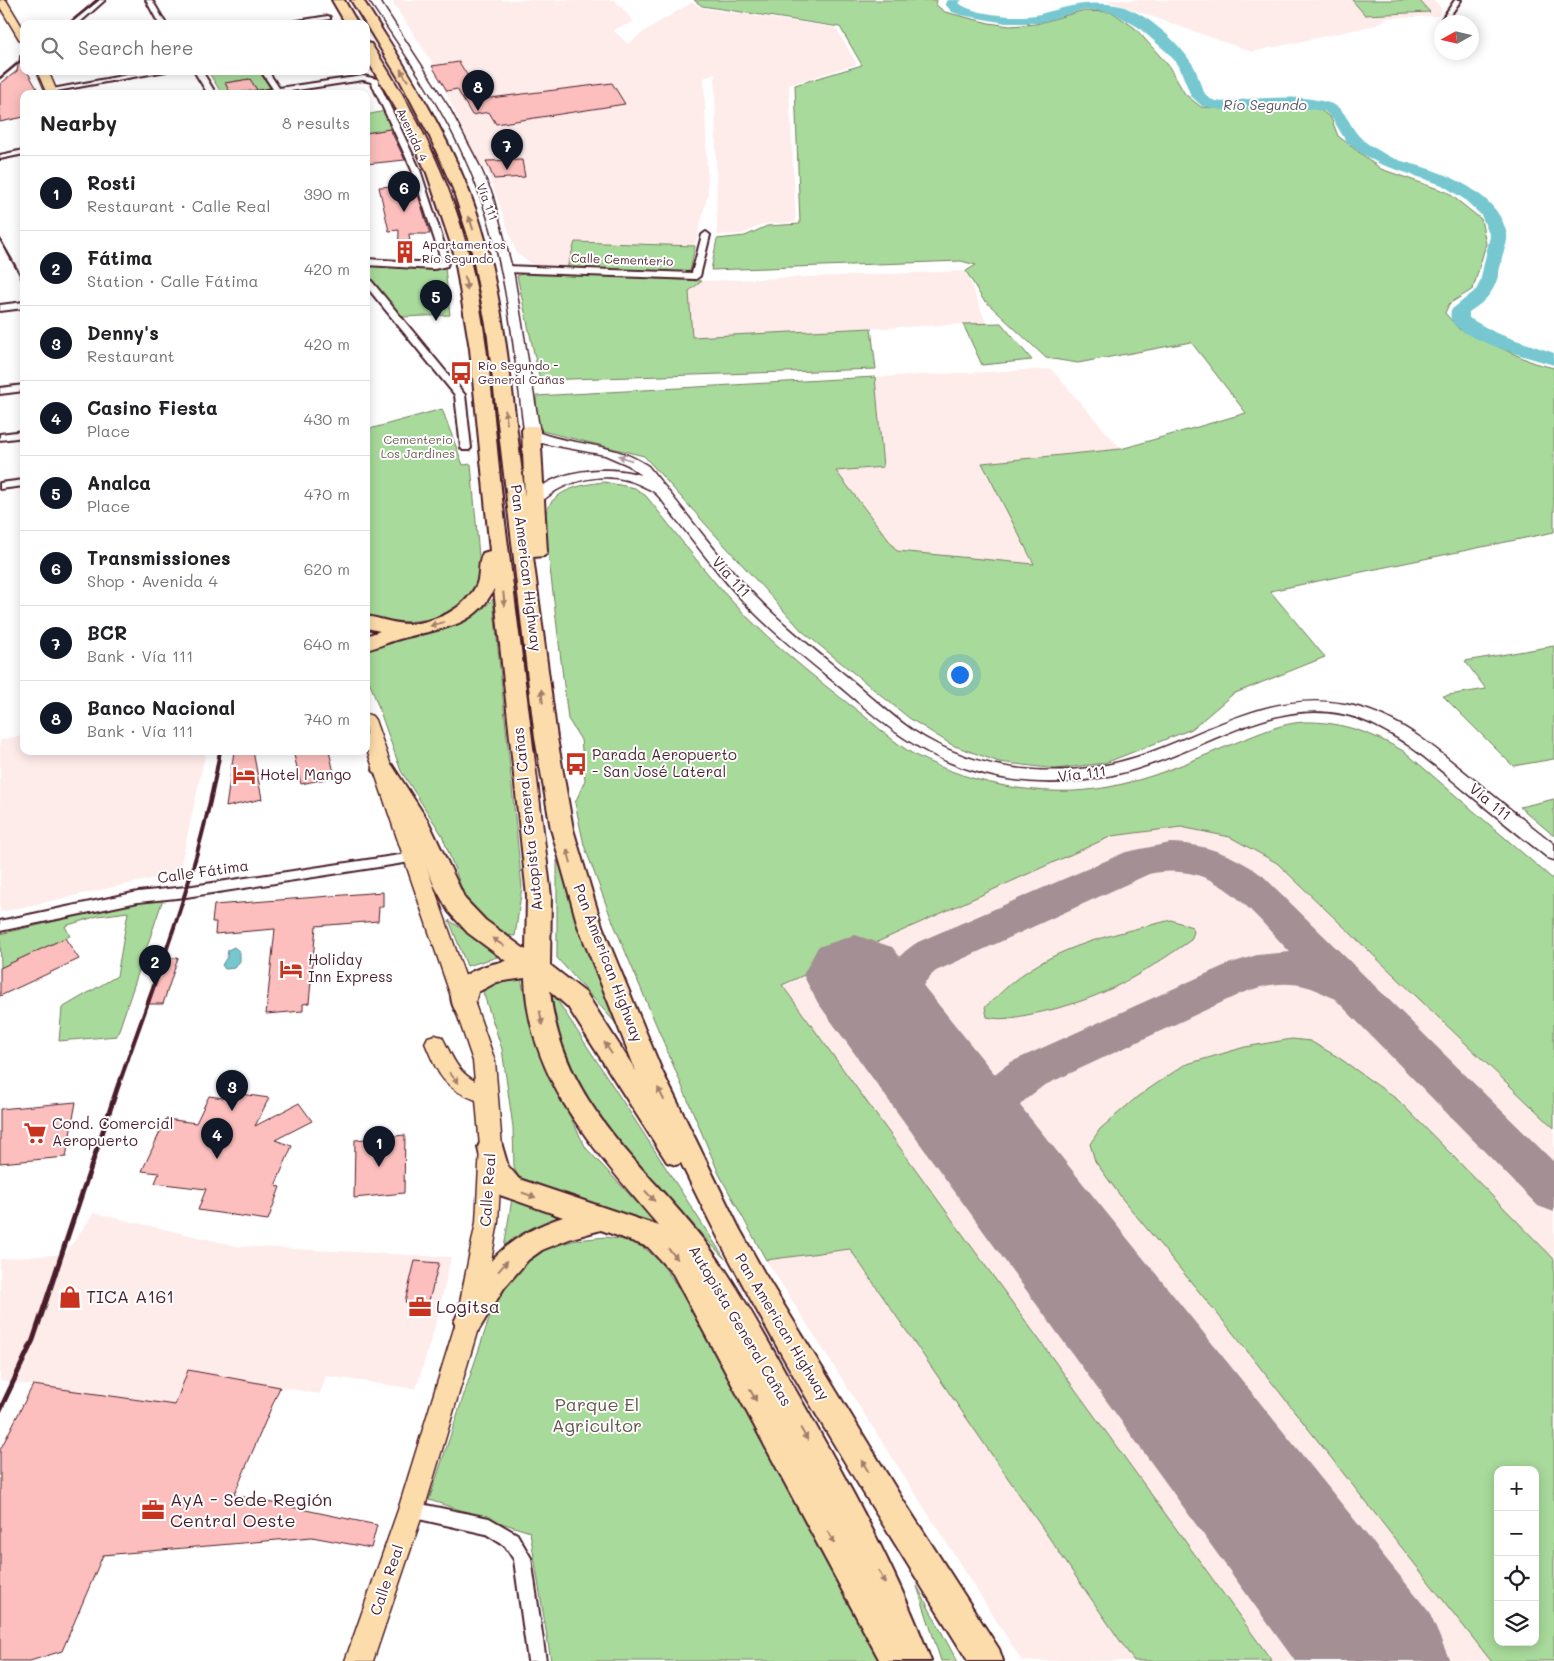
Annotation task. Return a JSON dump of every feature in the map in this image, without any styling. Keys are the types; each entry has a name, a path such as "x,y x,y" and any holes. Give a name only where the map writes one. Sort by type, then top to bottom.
{"highway":[{"path":"338,0 350,20"},
{"name":"Pan American Highway","path":"357,0 369,20"},
{"name":"Pan American Highway","path":"370,21 408,82 436,137 460,189 478,242 494,330 539,671 546,738 562,829 585,913 649,1071 729,1236 753,1280 987,1661"},
{"path":"385,46 399,37"},
{"name":"Autopista General Cañas","path":"370,54 406,112 442,192 460,249 481,370 487,446 540,905 538,1002 544,1030 559,1072 585,1121 616,1160 675,1223 706,1265 846,1507 883,1580 915,1661"},
{"path":"530,430 536,499 539,671"},
{"path":"370,642 394,632 445,622 477,603 486,591 490,577 487,446"},
{"path":"370,623 411,630"},
{"path":"384,770 426,838 438,873 453,901 478,928 561,985 577,1000 729,1236"},
{"path":"464,1003 466,988 487,974 516,968 538,969"},
{"path":"491,1147 496,1170 510,1187 658,1238 683,1265 898,1661"},
{"path":"468,1322 497,1272 512,1256 544,1235 563,1227 599,1219"}],"main road":[{"path":"1,0 20,32"},
{"name":"Vía 111","path":"374,0 442,102 492,213 517,323 530,430 535,436 546,440 630,459 643,468 739,588 780,629 907,734 930,748 966,764 1052,778 1090,776 1176,748 1240,720 1272,709 1320,707 1345,709 1404,733 1554,854"},
{"path":"44,75 51,90"},
{"name":"Vía 111","path":"536,499 543,492 564,481 603,474 629,476 660,491"},
{"name":"Calle Real","path":"359,1661 411,1510 468,1322 488,1222 491,1147 484,1061 412,858 370,731"},
{"path":"435,1044 450,1076 455,1082 488,1094"},
{"path":"922,1557 976,1661"}],"street":[{"path":"78,20 102,0"},
{"path":"150,0 161,20"},
{"path":"1448,15 1458,0"},
{"path":"313,20 328,18"},
{"path":"63,90 142,75"},
{"path":"200,75 210,90"},
{"path":"267,75 277,90"},
{"name":"Avenida 4","path":"277,90 368,78 374,81 416,170 445,259 444,264 434,266 370,262"},
{"path":"0,157 20,153"},
{"name":"Calle Cementerio","path":"506,268 696,276 706,236"},
{"path":"370,285 460,395 466,448"},
{"path":"0,308 20,306"},
{"path":"0,391 20,388"},
{"path":"0,437 20,434"},
{"path":"0,486 20,484"},
{"name":"Calle Fátima","path":"0,926 138,897 186,892 412,858"},
{"path":"411,1510 488,1526 511,1540 522,1558 537,1661"}],"shaded area":[{"path":"391,0 615,0 634,22 613,30 628,44 649,28 693,2 702,8 836,28 857,64 789,85 796,222 762,224 743,234 717,235 715,74 704,78 708,194 695,246 575,242 567,268 535,266 517,254 488,173 477,160 433,64"},
{"path":"1105,0 1434,0 1442,9 1439,15 1434,16 1387,18 1376,25 1252,52"},
{"path":"966,271 986,323 692,337 689,291 702,281"},
{"path":"1051,369 1121,449 982,463 1034,565 897,551 836,471 883,467 875,377"},
{"path":"604,482 635,488 646,496 719,587 776,643 847,703 912,753 953,773 1011,787 1070,791 1096,789 1146,777 1286,724 1323,722 1354,728 1381,738 1405,752 1554,880 1554,1661 1022,1661 766,1260 719,1174 610,915 584,845 575,803 585,780 581,740 568,719 547,508 552,499 570,489 585,484"},
{"path":"20,736 20,755 205,755 179,873 0,912 0,740"},
{"path":"94,1213 237,1246 451,1257 438,1316 416,1389 326,1376 320,1394 188,1371 175,1405 0,1381 0,1259 65,1254"}],"green space":[{"path":"694,0 937,0 936,5 945,12 1010,26 1036,24 1081,11 1112,12 1135,28 1168,65 1185,94 1201,107 1233,109 1297,106 1318,108 1331,118 1338,136 1381,169 1447,192 1481,219 1486,244 1473,289 1449,304 1445,313 1459,329 1534,363 1554,368 1554,532 1270,591 1325,657 1233,694 1192,729 1105,763 1056,769 999,762 952,745 909,718 802,631 644,456 538,430 536,396 875,377 883,467 836,471 897,551 1034,564 982,463 1121,449 1246,413 1191,342 1078,363 1046,358 982,298 966,271 976,265 961,261 711,270 717,239 745,236 767,226 800,224 795,85 862,65 840,27 702,6"},
{"path":"1352,0 1419,0 1430,12 1365,15"},
{"path":"210,75 262,75 270,88 257,90 249,79 226,83 229,90 220,90"},
{"path":"385,111 390,129 370,132 370,114"},
{"path":"575,242 695,246 690,272 567,268"},
{"path":"370,263 445,267 450,315 402,317 370,281"},
{"path":"527,272 702,281 689,291 692,337 871,328 876,369 540,380 517,276"},
{"path":"1001,323 1032,360 982,365 963,324"},
{"name":"Cementerio Los Jardines","path":"442,409 463,465 471,464 480,568 475,586 466,600 453,610 437,617 401,622 370,618 370,429"},
{"path":"604,482 635,488 646,496 718,586 767,636 803,668 900,745 915,755 939,766 990,783 1016,788 1043,791 1097,789 1153,776 1280,726 1318,722 1344,726 1369,734 1405,752 1554,880 1554,1128 1277,863 1230,837 1181,827 1112,836 782,985 1272,1661 1134,1661 850,1249 766,1260 719,1174 610,915 584,845 575,803 585,780 581,740 568,719 544,518 552,501 559,495 576,487"},
{"path":"493,599 522,887 515,936 505,935 478,914 465,897 442,835 401,771 370,683 370,650 399,638 446,629 461,623 477,613"},
{"path":"1554,646 1554,759 1513,766 1443,696 1486,689 1465,661"},
{"path":"1554,799 1554,836 1520,807"},
{"path":"557,860 630,1039 557,958"},
{"path":"164,896 117,1036 59,1041 62,1008 117,976 128,912 98,916 65,926 70,936 1,968 0,934"},
{"path":"449,920 501,956 467,966"},
{"path":"1171,920 1192,927 1194,932 1191,940 1134,977 1097,995 1056,1009 1009,1018 987,1017 985,1007 1018,978 1040,963 1094,940"},
{"path":"505,977 521,978 530,1023 542,1061 586,1148 655,1222 589,1204 519,1177 514,1168 513,1127 502,1049 481,986"},
{"path":"548,986 725,1259 638,1166 597,1114 581,1088 565,1054"},
{"path":"1292,1039 1310,1041 1338,1057 1398,1100 1554,1259 1554,1661 1491,1661 1229,1328 1124,1201 1095,1161 1090,1144 1100,1129 1137,1097 1184,1065 1245,1047"},
{"path":"512,1198 568,1215 533,1229 504,1248"},
{"name":"Parque El Agricultor","path":"606,1237 630,1241 644,1248 661,1264 675,1283 873,1637 881,1661 551,1661 530,1532 429,1500 494,1304 515,1275 533,1257 550,1247 576,1240"},
{"path":"917,1586 957,1661 941,1661"}],"water":[{"path":"234,947 240,952 240,961 235,968 225,969 222,965 227,957 228,950"}],"building":[{"path":"20,55 20,75 29,75 38,90 20,90 20,118 0,122 0,84 17,71"},
{"path":"459,62 482,99 612,83 625,104 496,124 489,112 472,115 457,89 447,91 432,66"},
{"path":"250,79 257,90 229,90 225,83"},
{"path":"390,129 405,160 370,164 370,132"},
{"path":"522,160 525,177 494,179 486,161"},
{"path":"415,185 430,234 409,234 412,260 398,259 399,230 389,231 379,187"},
{"name":"Hotel Mango","path":"233,755 254,755 262,799 226,807"},
{"name":"Hotel Mango","path":"294,755 330,755 335,777 301,784"},
{"name":"Holiday Inn Express","path":"383,892 383,907 379,907 378,921 316,926 309,1003 303,1004 303,1011 266,1014 275,929 215,934 216,922 212,922 214,905"},
{"path":"65,938 79,959 0,996 0,968"},
{"path":"165,958 178,958 163,1004 149,1004"},
{"path":"227,1092 269,1098 255,1126 299,1103 312,1121 275,1140 292,1146 275,1186 280,1187 268,1220 198,1210 206,1189 155,1183 159,1173 142,1171 166,1119 196,1123 209,1096 224,1098"},
{"name":"Cond. Comercial Aeropuerto","path":"76,1102 66,1157 0,1163 0,1109"},
{"path":"405,1135 404,1193 354,1198 355,1140"},
{"path":"415,1261 439,1263 426,1312 410,1311 413,1302 405,1302"},
{"name":"AyA - Sede Región Central Oeste","path":"188,1370 280,1387 234,1495 377,1525 371,1548 312,1537 103,1555 62,1651 30,1661 0,1661 0,1450 33,1385 175,1405"}],"waterway":[{"name":"Río Segundo","path":"955,0 952,4 957,9 966,13 1006,19 1039,19 1069,8 1082,6 1116,9 1133,17 1154,32 1181,58 1189,70 1196,92 1207,103 1226,106 1294,102 1329,108 1338,115 1352,138 1365,149 1386,161 1448,182 1470,195 1488,213 1498,234 1491,275 1482,294 1460,310 1460,320 1477,332 1554,359"}],"taxiway":[{"path":"896,1025 897,1000 906,974 933,953 1140,862 1170,857 1198,859 1224,869 1237,876 1249,886 1554,1192"},
{"path":"1007,1171 996,1142 994,1131 995,1110 1005,1092 1027,1074 1227,982 1257,971 1271,968 1298,969 1327,977 1342,984"}],"runway":[{"path":"855,975 1380,1661"}],"railway":[{"path":"73,20 98,0"},
{"path":"0,78 20,61"},
{"path":"0,239 20,274"},
{"path":"119,1084 163,961 190,878 212,794 219,755"},
{"path":"0,1410 33,1340 119,1083"}],"place":[{"name":"Banco Nacional","path":"478,111"},
{"name":"BCR","path":"507,170"},
{"name":"Transmissiones","path":"404,212"},
{"name":"Apartamentos Río Segundo","path":"405,252"},
{"name":"Analca","path":"436,321"},
{"name":"Río Segundo - General Cañas","path":"461,373"},
{"name":"Parada Aeropuerto - San José Lateral","path":"576,764"},
{"name":"Hotel Mango","path":"244,775"},
{"name":"Holiday Inn Express","path":"291,969"},
{"name":"Fátima","path":"155,986"},
{"name":"Denny's","path":"232,1111"},
{"name":"Cond. Comercial Aeropuerto","path":"35,1133"},
{"name":"Casino Fiesta","path":"217,1159"},
{"name":"Rosti","path":"379,1167"},
{"name":"TICA A161","path":"70,1297"},
{"name":"Logitsa","path":"420,1307"},
{"name":"AyA - Sede Región Central Oeste","path":"153,1510"}]}
